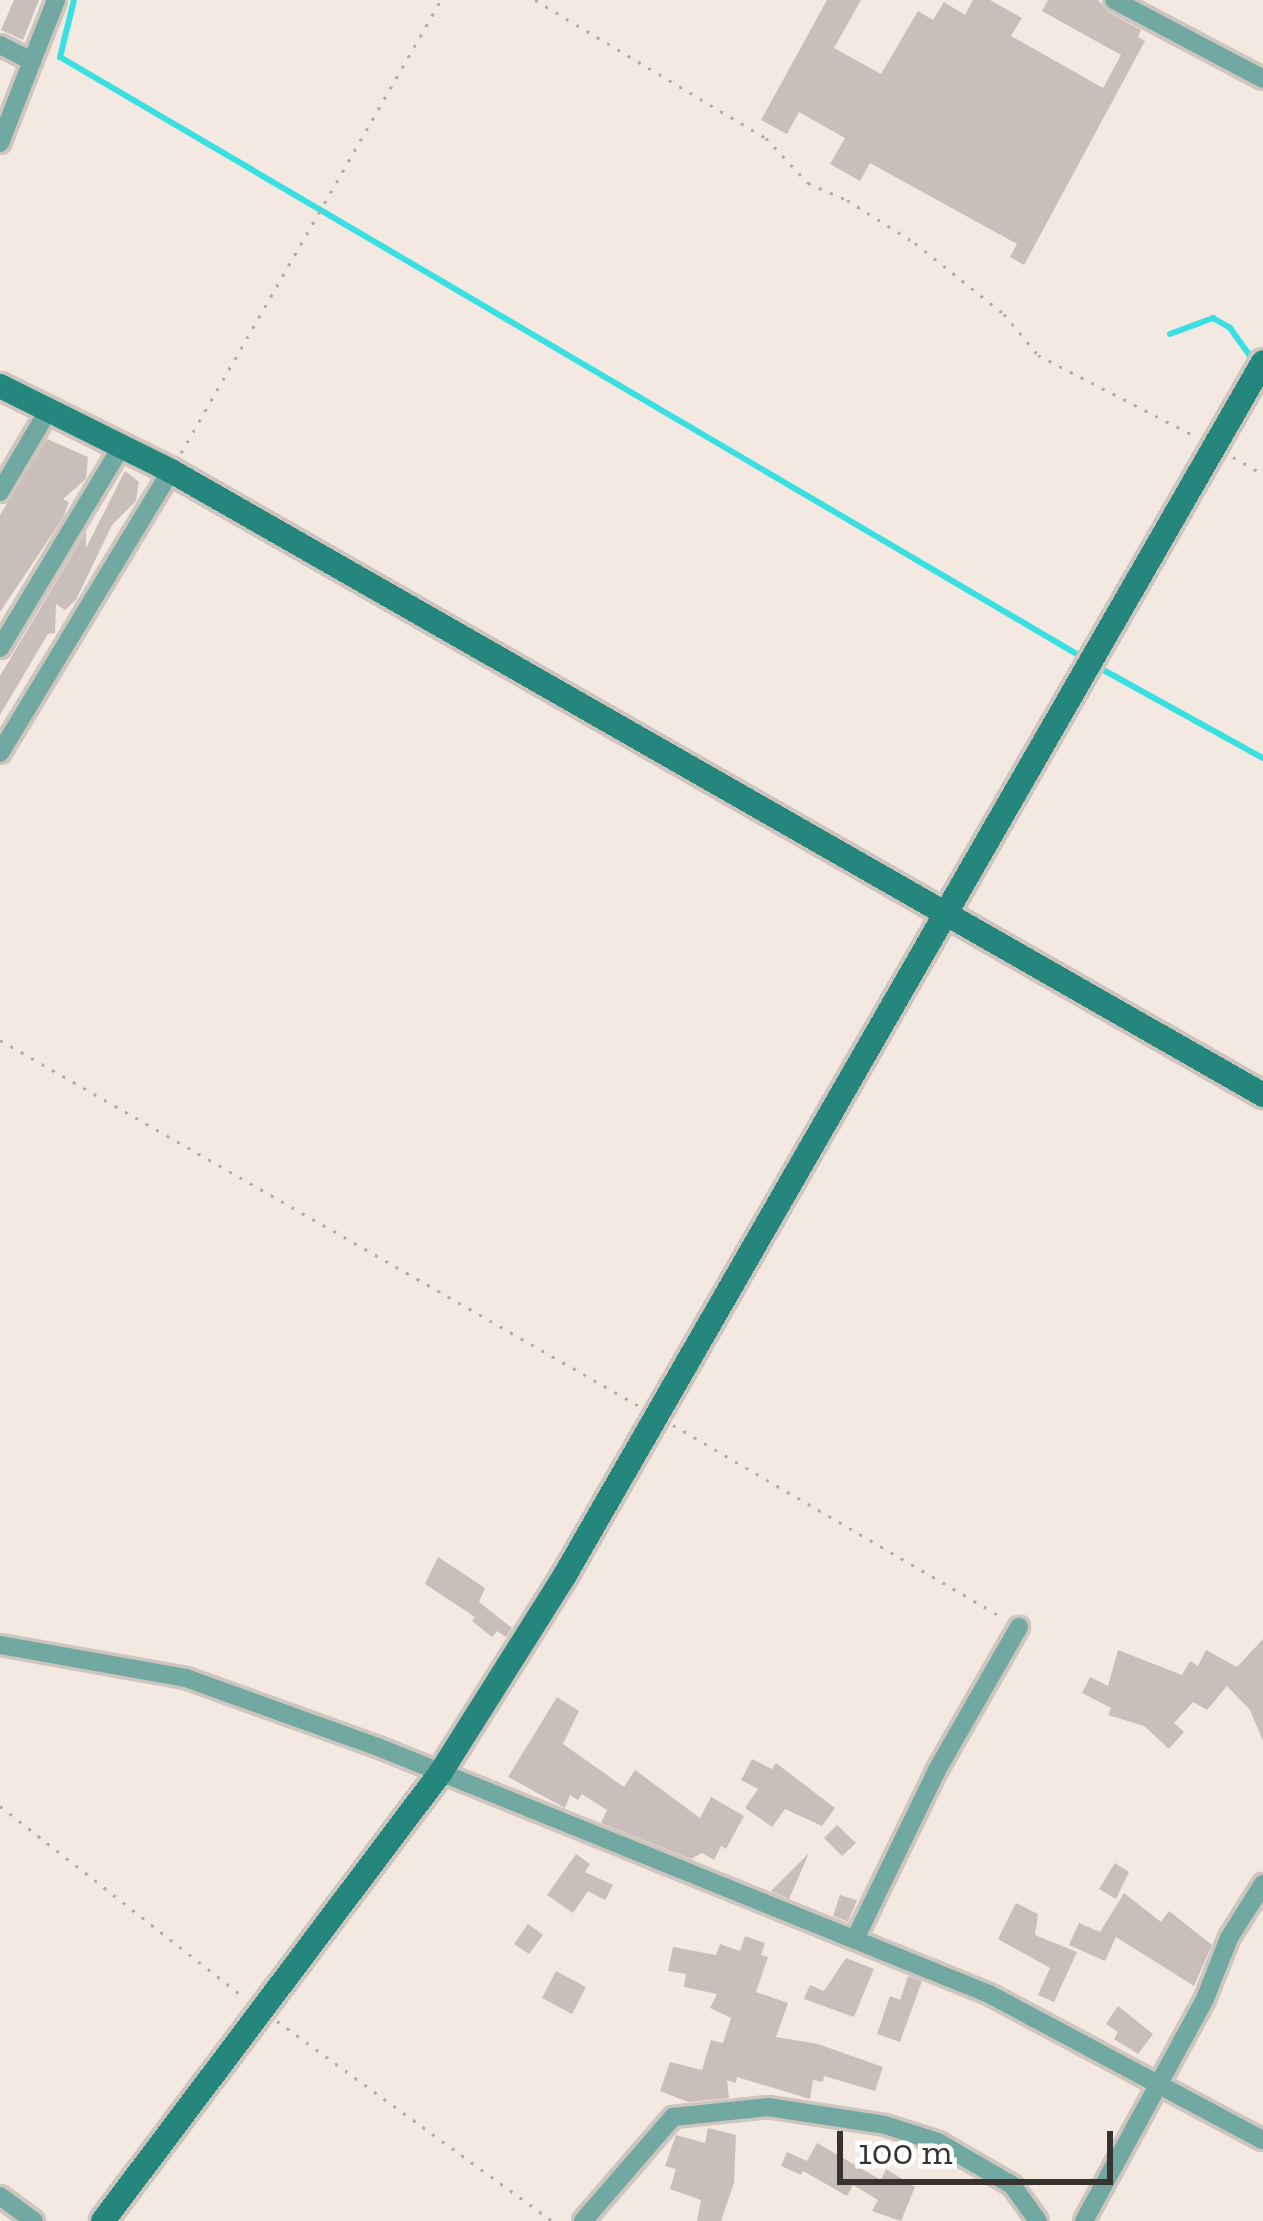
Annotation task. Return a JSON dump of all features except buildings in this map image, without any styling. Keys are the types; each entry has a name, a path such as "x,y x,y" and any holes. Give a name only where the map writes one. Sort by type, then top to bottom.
{"street":[{"path":"0,143 4,119 56,0"},
{"path":"1114,0 1263,80"},
{"path":"0,45 32,61"},
{"path":"104,2221 441,1772 566,1576 1263,362"},
{"path":"0,386 171,471 1263,1095"},
{"path":"0,492 49,409"},
{"path":"0,647 122,446"},
{"path":"0,753 171,471"},
{"path":"856,1937 937,1770 1019,1627"},
{"path":"0,1645 186,1678 288,1711 988,1994 1161,2081 1263,2140"},
{"path":"1084,2221 1204,1999 1229,1938 1263,1884"},
{"path":"583,2221 673,2117 768,2107 885,2126 938,2142 1012,2185 1038,2221"},
{"path":"0,2196 34,2221"}],"path":[{"path":"171,471 441,0"},
{"path":"535,0 705,97 766,139 808,183 848,200 914,243 1004,314 1038,355 1263,474"},
{"path":"0,1040 1019,1627"},
{"path":"0,1806 262,2011 552,2221"}],"waterway":[{"path":"74,0 60,57 1087,660"},
{"path":"1170,334 1213,318 1230,328 1256,364"},
{"path":"1098,667 1263,758"}]}
